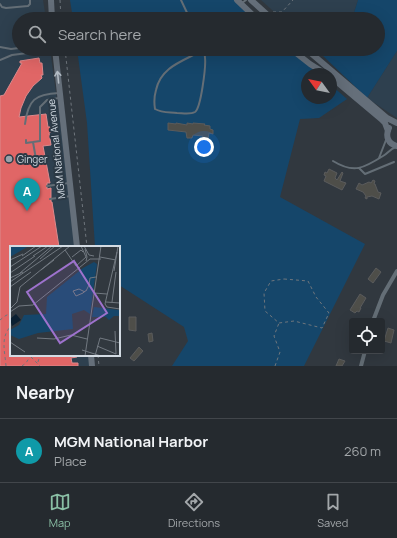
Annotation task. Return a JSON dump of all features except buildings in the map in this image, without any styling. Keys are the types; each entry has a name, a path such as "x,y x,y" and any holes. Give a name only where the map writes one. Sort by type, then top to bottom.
{"main road":[{"path":"50,0 51,12"},
{"path":"251,0 264,12"},
{"path":"241,1 251,12"},
{"name":"MGM National Avenue","path":"56,56 77,246"},
{"path":"300,56 316,68"},
{"path":"314,56 382,114 392,122 397,123"},
{"path":"337,83 385,123 390,142 397,147"},
{"path":"387,134 390,127 397,123"},
{"path":"91,356 92,366"}],"street":[{"path":"374,318 380,300 397,271"},
{"path":"361,366 364,354"}],"lane":[{"path":"0,4 2,7 6,8 28,6 30,4 30,0"},
{"path":"181,0 187,12"},
{"path":"0,47 12,49"},
{"path":"0,60 12,55"},
{"path":"191,56 176,63 166,71 160,79 156,86 154,104 155,109 162,112 190,114 196,112 201,97 205,61 204,56"},
{"path":"24,124 28,110 36,98 45,94 60,96"},
{"path":"26,140 26,143 40,141 40,107 46,100 60,96"},
{"path":"379,158 387,134"},
{"path":"33,142 37,164"},
{"path":"333,161 350,169 359,168 366,166 392,148 397,147"},
{"path":"359,168 365,174 394,162"},
{"path":"47,186 70,183"},
{"path":"50,199 72,196"}],"path":[{"path":"60,0 61,12"},
{"path":"273,12 282,12 293,0"},
{"path":"66,56 87,246"},
{"path":"284,279 308,281 316,297 329,312 322,328 294,321 279,324 266,311 264,293 270,281 284,279"},
{"path":"0,320 10,314"},
{"path":"275,366 280,352 274,336 279,324"},
{"path":"2,335 6,329 10,327"},
{"path":"2,353 6,360 6,366"},
{"path":"22,366 26,363 30,356 40,366"},
{"path":"38,363 40,356"},
{"path":"98,356 99,366"}],"shaded area":[{"path":"0,0 43,0 45,12 12,12 12,56 51,56 77,246 10,246 10,356 90,356 91,366 0,366"},
{"path":"70,0 234,0 249,12 72,12"},
{"path":"261,0 358,0 354,12 274,12"},
{"path":"358,0 397,0 397,51 367,98 323,56 385,56 385,12 354,12"},
{"path":"397,51 397,118 367,98"},
{"path":"78,56 300,56 313,68 301,68 301,104 337,104 337,90 347,99 319,118 300,119 280,197 365,244 304,366 172,366 188,341 184,327 120,286 120,246 95,246 87,123"}],"place":[{"name":"Ginger","path":"9,159"},
{"name":"MGM National Harbor","path":"27,211"}]}
